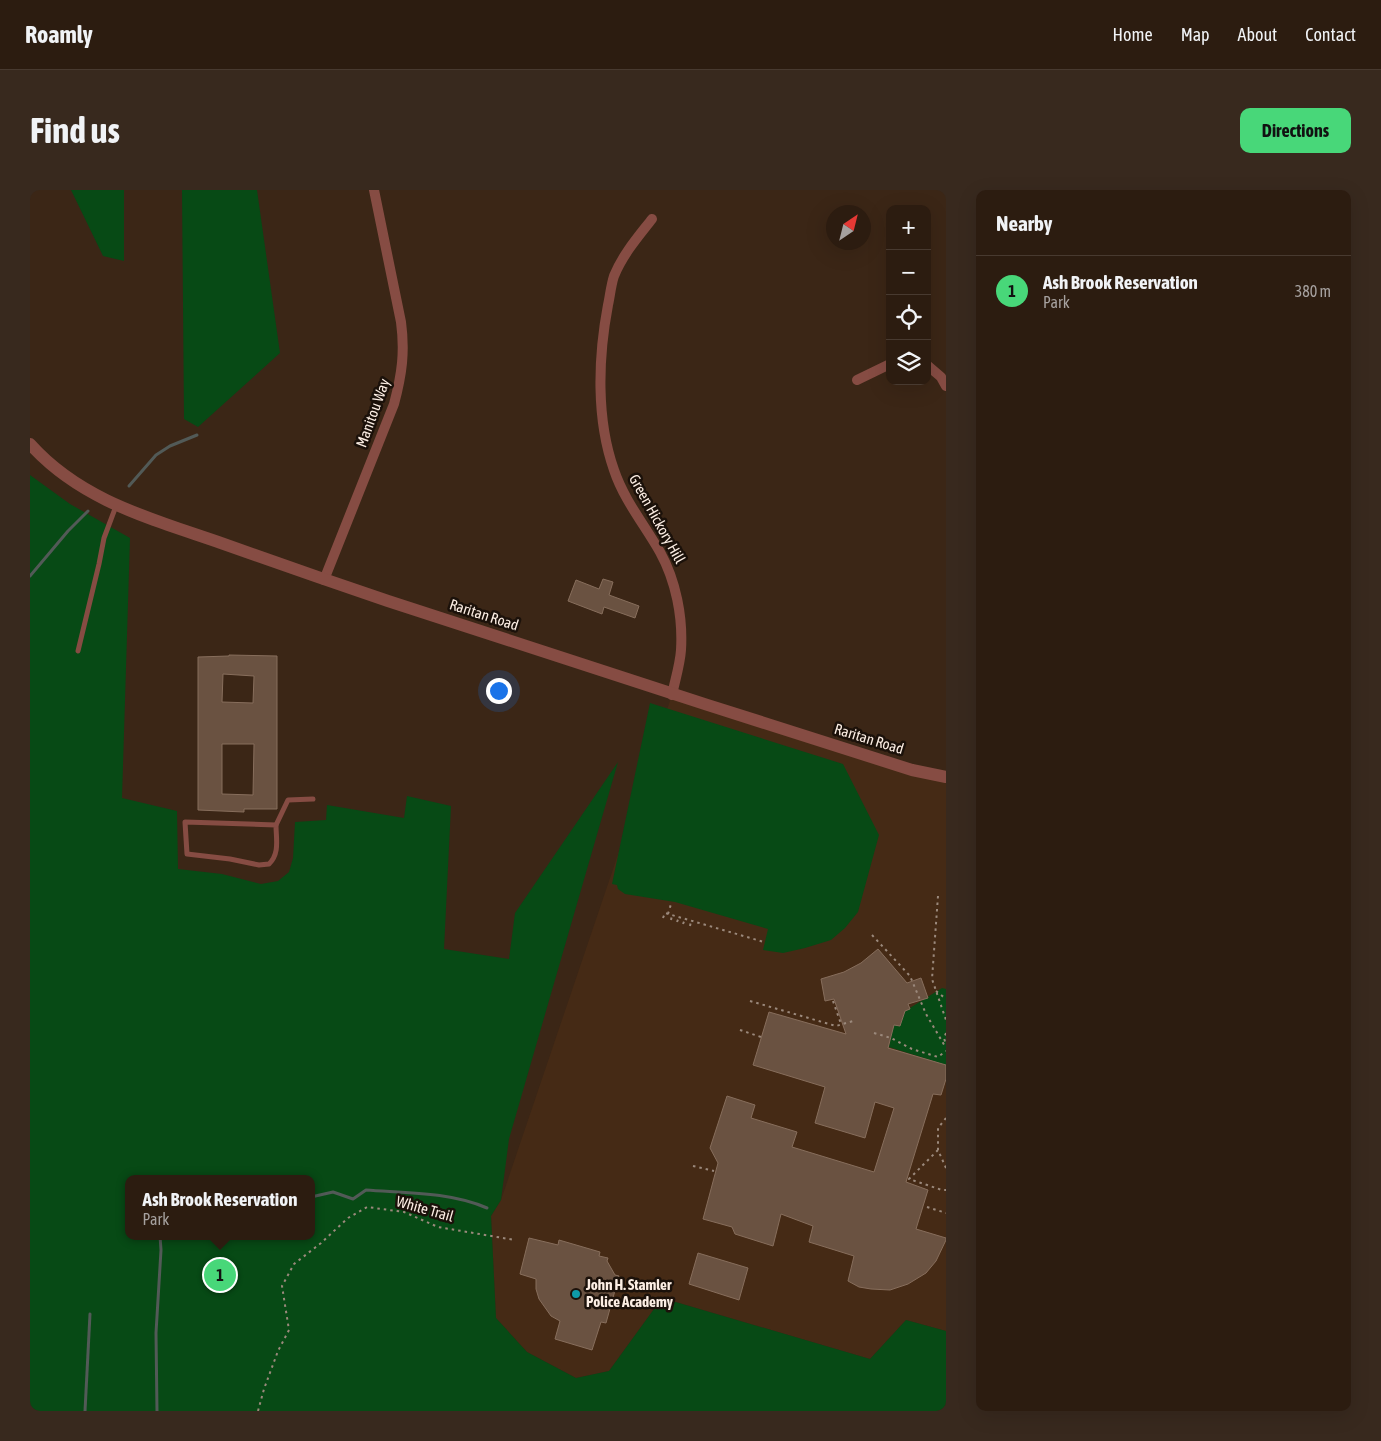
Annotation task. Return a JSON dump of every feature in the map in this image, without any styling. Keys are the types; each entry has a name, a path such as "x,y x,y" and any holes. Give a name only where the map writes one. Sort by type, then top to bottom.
{"street":[{"name":"Manitou Way","path":"324,580 394,404 402,374 404,344 401,322 374,190"},
{"name":"Green Hickory Hill","path":"652,220 627,251 614,277 604,329 601,389 604,428 614,470 627,502 669,569 678,600 681,652 672,695"},
{"path":"857,380 886,366"},
{"path":"931,368 941,377 946,386"},
{"name":"Raritan Road","path":"30,444 62,475 85,490 116,506 324,580 672,695 912,770 946,777"}],"lane":[{"path":"78,651 104,538 116,506"},
{"path":"276,825 186,822 186,854 230,858 259,865 269,864 277,852 276,825 288,800 313,800"}],"path":[{"path":"938,896 932,979 946,1020"},
{"path":"668,914 671,904"},
{"path":"663,918 665,913 764,942"},
{"path":"671,920 672,915"},
{"path":"677,922 679,917"},
{"path":"683,924 685,919"},
{"path":"690,926 691,921"},
{"path":"872,935 910,976 926,1014 946,1048"},
{"path":"936,991 946,999"},
{"path":"750,1001 836,1026 853,1021"},
{"path":"833,1001 841,1024"},
{"path":"740,1030 761,1037"},
{"path":"874,1033 891,1038 912,1049 938,1057 946,1048"},
{"path":"946,1033 944,1038 946,1048"},
{"path":"946,1118 938,1128 938,1150 946,1168"},
{"path":"938,1150 909,1179 946,1190"},
{"path":"693,1166 714,1171"},
{"name":"White Trail","path":"258,1411 278,1351 289,1330 282,1286 294,1264 321,1243 348,1218 367,1207 404,1212 438,1227 515,1240"},
{"path":"927,1207 946,1213"}],"shaded area":[{"path":"672,695 946,779 946,1331 906,1320 870,1359 662,1298 609,1371 576,1378 527,1352 496,1318 491,1216 501,1200"}],"green space":[{"path":"71,190 124,190 124,261 103,256"},
{"path":"182,190 257,190 280,353 198,427 184,419"},
{"path":"30,475 70,504 130,538 122,798 177,811 178,869 222,874 261,884 278,881 289,872 293,858 295,822 326,820 327,805 404,818 407,796 451,806 444,949 509,959 515,913 618,762 509,1139 501,1200 491,1216 496,1318 527,1352 576,1378 609,1371 662,1298 870,1359 906,1320 946,1331 946,1411 30,1411"},
{"path":"650,703 843,764 879,835 858,912 845,928 831,940 783,953 763,950 768,929 675,902 625,894 618,889 617,885 612,884"},
{"path":"942,988 946,989 946,1065 889,1047 890,1041 879,1020 900,1026 905,1011"}],"building":[{"path":"603,579 613,582 609,595 639,606 635,618 604,607 602,614 568,601 576,580 599,589"},
{"path":"277,656 277,809 244,809 244,812 198,810 198,657","holes":["223,674 254,676 253,703 222,702","222,744 254,744 253,795 222,794"]},
{"path":"878,949 907,983 921,978 928,998 908,1004 910,1009 905,1011 900,1026 894,1025 888,1048 946,1065 946,1079 941,1095 933,1094 906,1182 928,1190 916,1229 946,1238 946,1240 936,1261 926,1273 908,1284 890,1290 859,1287 848,1281 854,1256 809,1242 813,1226 781,1214 773,1246 735,1234 732,1227 703,1219 718,1163 710,1148 727,1096 755,1105 751,1118 797,1132 792,1147 874,1172 894,1108 875,1102 865,1138 815,1123 825,1087 753,1065 769,1012 846,1034 834,999 825,1001 821,979 844,972 861,963"},
{"name":"John H. Stamler Police Academy","path":"529,1238 558,1245 559,1240 600,1252 599,1256 608,1258 607,1261 615,1275 619,1276 606,1323 601,1322 592,1350 555,1339 560,1321 551,1316 539,1299 536,1279 520,1274"},
{"path":"698,1253 748,1268 739,1300 689,1284"}],"waterway":[{"path":"129,486 156,455 170,446 197,435"},
{"path":"30,576 68,531 88,511"},
{"path":"315,1196 333,1192 353,1199 366,1190 412,1193 443,1196 487,1208"},
{"path":"157,1411 156,1333 160,1240"},
{"path":"85,1411 90,1314"}],"place":[{"name":"Ash Brook Reservation","path":"220,1275"},
{"name":"John H. Stamler Police Academy","path":"576,1294"}]}
